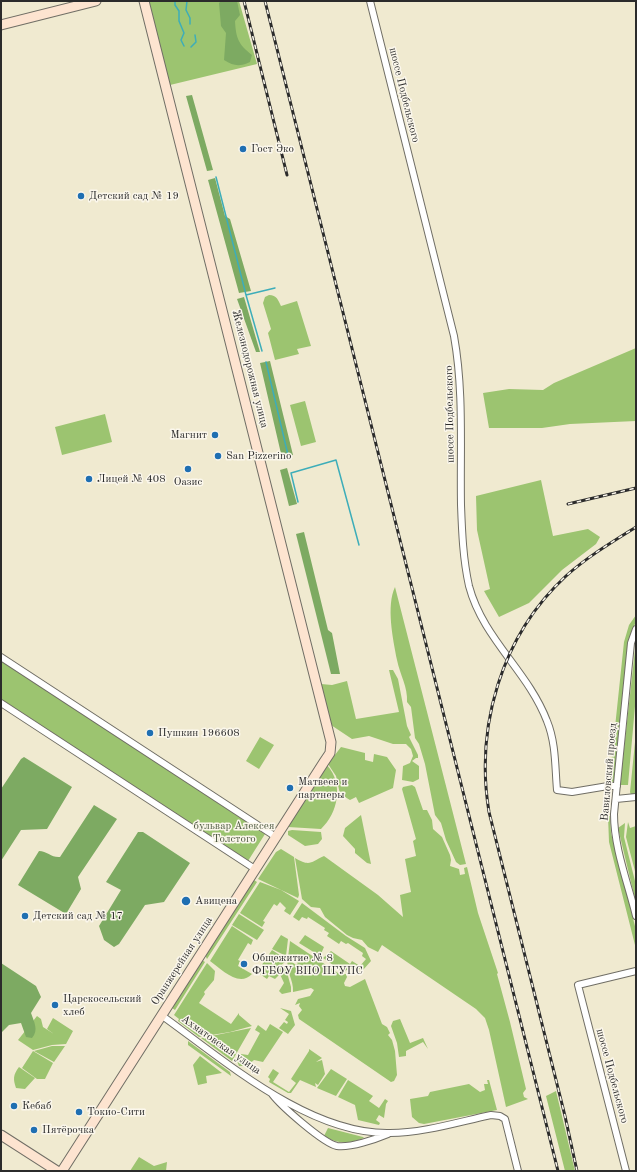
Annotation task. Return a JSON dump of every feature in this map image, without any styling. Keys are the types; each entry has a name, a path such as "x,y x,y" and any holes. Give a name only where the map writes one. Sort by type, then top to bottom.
{"street":[{"path":"1,25 96,1"},
{"name":"Железнодорожная улица","path":"144,1 331,742"},
{"name":"шоссе Подбельского","path":"370,1 454,336 460,368 462,527 465,562 469,585 483,623 535,696 544,712 553,742 557,790 572,792 617,786"},
{"name":"Вавиловский проезд","path":"636,629 631,643 617,786 615,829 636,916"},
{"path":"1,657 276,837"},
{"path":"1,703 255,869"},
{"name":"Оранжерейная улица","path":"62,1171 330,753 331,742"},
{"path":"616,798 636,797"},
{"name":"шоссе Подбельского","path":"626,1171 578,986 636,971"},
{"name":"Ахматовская улица","path":"161,1015 232,1067 270,1091 331,1123 360,1131 390,1133 408,1132 491,1115 500,1116 505,1119 518,1171"},
{"name":"Ахматовская улица","path":"270,1091 284,1107 325,1140 335,1146 377,1139 390,1133"},
{"path":"1,1135 57,1171"}],"green space":[{"path":"148,1 239,1 257,64 170,85"},
{"path":"221,1 237,1 240,15 235,21 236,32 241,44 252,55 250,62 243,65 231,64 224,60 226,33 221,26 219,3"},
{"path":"192,95 213,170 207,171 186,96"},
{"path":"215,178 225,216 230,219 251,291 239,293 208,180"},
{"path":"269,295 276,297 281,306 297,301 311,346 297,349 299,354 275,360 268,333 271,329 263,303 265,297"},
{"path":"244,297 260,352 256,352 237,299"},
{"path":"636,348 636,421 570,424 542,428 489,428 483,393 509,389 543,390 554,383"},
{"path":"270,361 293,455 282,458 260,363"},
{"path":"305,401 316,442 301,446 290,405"},
{"path":"105,414 112,442 62,455 55,427"},
{"path":"287,468 297,504 289,506 280,470"},
{"path":"541,480 553,536 588,529 600,537 596,544 562,570 529,603 499,617 484,591 490,589 477,530 476,496"},
{"path":"304,532 328,630 332,633 340,674 331,674 296,534"},
{"path":"395,587 466,864 460,865 456,862 446,840 441,823 435,815 425,764 419,744 415,738 411,707 407,702 405,686 398,665 392,633 391,603"},
{"path":"636,615 636,621 628,643 614,785 609,784 624,642 629,625"},
{"path":"636,641 636,695 628,785 620,785"},
{"name":"бульвар Алексея Толстого","path":"1,660 265,834 248,861 1,699"},
{"path":"389,670 393,670 398,679 407,726 411,735 409,737 418,755 418,758 412,761 419,766 419,779 413,782 402,780 403,766 410,763 413,756 411,749 406,744 393,744 369,736 352,739 331,725 321,684 332,685 347,681 356,719 399,712"},
{"path":"636,732 636,793 631,795 630,792"},
{"path":"260,737 274,745 259,769 246,761"},
{"path":"341,747 365,753 365,760 373,762 374,754 387,757 396,770 393,788 359,803 356,797 350,800 340,794 336,776 328,764"},
{"path":"24,757 72,787 47,829 21,830 1,861 1,789 21,759"},
{"path":"327,765 336,781 337,789 337,798 332,815 321,829 288,827"},
{"path":"412,785 415,787 423,810 427,810 432,820 433,829 442,837 450,855 450,866 459,869 460,875 465,874 464,868 467,867 478,913 498,973 497,974 526,1089 523,1093 524,1097 528,1099 506,1107 485,1018 476,1009 382,945 378,952 368,947 362,940 347,935 325,917 320,908 311,907 302,899 295,858 300,861 310,863 324,856 378,895 403,917 400,895 411,892 405,859 416,856 413,841 416,839 402,789 403,787"},
{"path":"94,805 117,819 78,877 81,889 66,914 18,885 39,851 60,857"},
{"path":"361,815 371,864 367,863 355,853 355,849 343,836 345,828"},
{"path":"608,816 610,816 611,833 636,930 636,949 609,842"},
{"path":"628,822 630,828 636,826 636,875 626,837"},
{"path":"625,823 624,837 636,885 636,903 618,828"},
{"path":"288,831 321,832 322,839 318,844 305,846 288,835"},
{"path":"138,832 143,832 190,863 164,902 145,905 119,944 114,947 104,940 99,926 121,890 106,882"},
{"path":"281,849 294,857 299,895 298,898 258,879 276,852"},
{"path":"254,880 257,882 207,959 205,955"},
{"path":"260,882 281,890 299,901 290,915 284,911 286,908 280,902 277,906 274,904 263,921 265,922 262,927 240,913"},
{"path":"302,903 346,936 365,948 371,961 363,970 353,968 343,972 323,958 331,951 350,964 352,961 360,966 366,959 362,956 363,953 348,943 346,944 341,941 339,944 327,936 329,933 324,930 325,928 308,917 307,919 302,917 299,921 293,917"},
{"path":"239,914 264,930 257,940 232,925"},
{"path":"232,926 253,940 251,945 248,943 238,960 240,961 238,966 252,974 247,978 242,979 230,976 210,961"},
{"path":"281,935 288,939 286,956 272,949"},
{"path":"305,935 324,947 320,956 299,943"},
{"path":"290,941 341,975 346,974 347,977 344,983 345,986 350,987 365,979 382,1024 387,1027 390,1033 388,1035 392,1040 395,1051 397,1075 394,1081 391,1082 299,1019 298,1015 302,1010 299,1006 300,1003 295,1005 298,999 310,996 314,990 311,988 293,992 287,963 288,959 296,965 298,963 288,958"},
{"path":"272,950 286,959 285,962 276,969 279,975 275,979 269,976 267,979 257,972"},
{"path":"202,960 205,962 175,1010 172,1008"},
{"path":"1,963 36,986 41,997 31,1013 36,1029 32,1038 26,1037 21,1023 9,1025 1,1033"},
{"path":"207,963 215,971 214,980 204,992 205,994 199,1003 231,1024 239,1013 239,1015 252,1026 230,1032 199,1037 178,1021 179,1019 174,1015"},
{"path":"285,965 291,992 282,994 279,991 284,983 278,970"},
{"path":"280,1008 291,1011 295,1025 288,1034 279,1028 284,1022 287,1024 288,1022 285,1020 289,1014"},
{"path":"37,1016 41,1019 43,1027 54,1034 47,1029 53,1018 73,1031 66,1044 52,1045 33,1050 18,1040"},
{"path":"400,1019 410,1043 423,1038 428,1049 423,1042 406,1051 406,1056 399,1057 397,1043 391,1026 393,1021"},
{"path":"270,1024 283,1032 263,1062 254,1060 247,1066 239,1066 237,1061 241,1054 248,1055 260,1033 255,1030 258,1025 266,1031"},
{"path":"251,1028 232,1061 201,1038"},
{"path":"188,1041 230,1072 231,1076 188,1045"},
{"path":"52,1046 65,1046 54,1062 34,1051"},
{"path":"309,1049 322,1058 316,1062 322,1060 325,1074 318,1085 315,1083 316,1087 300,1080 291,1093 288,1093 269,1082 270,1079 268,1077 273,1069 279,1073 273,1082 289,1092 296,1083 291,1079"},
{"path":"33,1051 53,1063 45,1079 37,1079 22,1068"},
{"path":"200,1056 222,1073 206,1076 207,1083 198,1085 193,1065"},
{"path":"19,1067 35,1078 25,1089 16,1088 15,1085 15,1075"},
{"path":"331,1069 347,1079 336,1096 317,1088"},
{"path":"348,1080 373,1096 369,1101 379,1108 385,1099 388,1101 386,1104 384,1118 379,1115 376,1120 380,1123 379,1125 358,1120 355,1105 338,1097"},
{"path":"487,1080 489,1080 497,1110 424,1124 419,1123 412,1117 410,1099 428,1096 430,1092 469,1084 480,1092 485,1090 484,1084 488,1084"},
{"path":"556,1091 575,1171 565,1171 546,1096"},
{"path":"328,1128 364,1138 348,1142 334,1141 324,1136"},
{"path":"139,1157 154,1166 167,1162 166,1171 130,1171"}],"waterway":[{"path":"175,1 175,5 179,11 179,21 184,33 181,40 184,46"},
{"path":"187,1 186,10 190,18 190,24"},
{"path":"191,47 196,42 195,35"},
{"path":"216,177 262,351"},
{"path":"246,295 275,288"},
{"path":"266,362 288,455"},
{"path":"298,502 291,473 336,460 359,545"}],"railway":[{"path":"244,1 287,175"},
{"path":"265,1 558,1171"},
{"path":"568,504 636,488"},
{"path":"577,1171 565,1116 489,812 486,780 486,748 490,716 498,685 509,655 525,626 543,600 566,576 591,556 636,527"}],"place":[{"name":"Гост Эко","path":"243,149"},
{"name":"Детский сад № 19","path":"81,196"},
{"name":"Магнит","path":"215,435"},
{"name":"San Pizzerino","path":"218,456"},
{"name":"Оазис","path":"188,469"},
{"name":"Лицей № 408","path":"89,479"},
{"name":"Пушкин 196608","path":"150,733"},
{"name":"Матвеев и партнеры","path":"290,788"},
{"name":"Авицена","path":"186,901"},
{"name":"Детский сад № 17","path":"25,916"},
{"name":"Общежитие № 8 ФГБОУ ВПО ПГУПС","path":"244,964"},
{"name":"Царскосельский хлеб","path":"55,1005"},
{"name":"Кебаб","path":"14,1106"},
{"name":"Токио-Сити","path":"79,1112"},
{"name":"Пятёрочка","path":"34,1130"}]}
